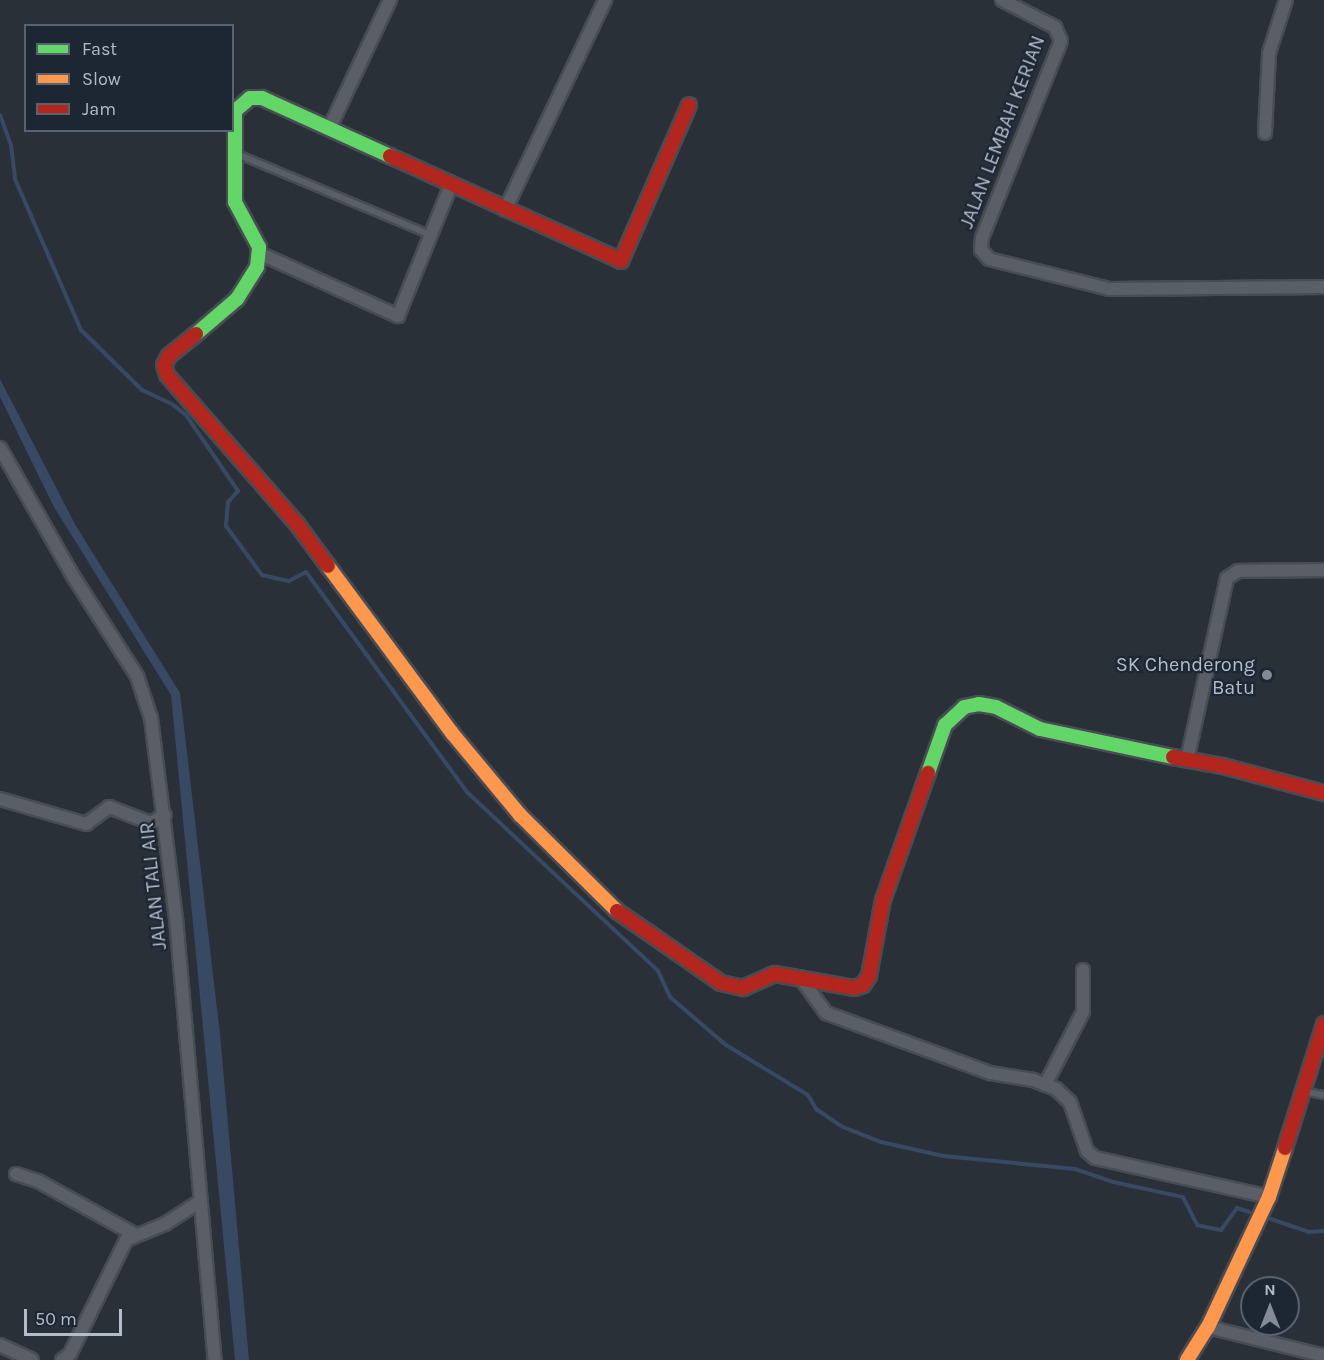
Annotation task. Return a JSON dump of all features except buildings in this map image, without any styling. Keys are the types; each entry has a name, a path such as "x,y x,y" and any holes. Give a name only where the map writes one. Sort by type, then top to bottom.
{"street":[{"path":"329,129 390,0"},
{"path":"505,210 605,0"},
{"name":"JALAN LEMBAH KERIAN","path":"1002,0 1055,27 1061,41 982,238 981,250 988,259 1109,289 1324,287"},
{"path":"1265,133 1269,53 1286,0"},
{"path":"451,184 398,316 260,253 235,205 235,111 252,97 329,129 451,184 505,210 621,261 689,105"},
{"path":"260,253 257,267 237,299 165,360 167,375 297,524 452,733 520,815 601,898 638,928 721,983 743,988 768,975 800,977 854,988 863,985 869,976 883,900 945,725 964,707 979,704 996,706 1040,729 1187,760 1324,793"},
{"name":"JALAN TALI AIR","path":"0,447 145,695 165,815 215,1360"},
{"path":"1187,760 1227,578 1238,571 1324,570"},
{"path":"0,799 86,824 109,807 151,824 165,815"},
{"path":"1045,1085 1083,1015 1083,970"},
{"path":"800,977 826,1013 990,1073 1045,1085 1070,1102 1087,1150 1095,1158 1269,1197"},
{"path":"1187,1360 1208,1327 1269,1197 1324,1024"},
{"path":"16,1174 38,1181 136,1235"},
{"path":"63,1360 70,1354 118,1250 136,1235 165,1224 199,1202"},
{"path":"1208,1327 1324,1356"},
{"path":"0,1345 32,1360"}],"lane":[{"path":"235,153 430,235"},
{"path":"1303,1091 1324,1095"}],"water":[{"path":"0,379 76,526 180,693 220,1034 249,1360 235,1360 171,695 54,507 0,397"}],"waterway":[{"path":"0,115 11,145 15,179 81,330 142,390 172,404 186,415 238,491 228,502 226,526 262,575 289,581 306,572 468,793 658,971 670,997 726,1045 808,1095 816,1109 843,1127 881,1142 943,1156 1075,1169 1113,1182 1183,1197 1197,1225 1221,1230 1237,1208 1249,1212"},
{"path":"1271,1219 1308,1232 1324,1231"}],"traffic: fast":[{"path":"196,334 237,299 257,267 259,247 235,202 235,111 250,98 262,98 390,156"},
{"path":"928,773 945,725 964,707 979,704 996,707 1040,729 1173,757"}],"traffic: slow":[{"path":"328,566 452,733 520,815 617,911"},
{"path":"1187,1360 1208,1327 1269,1197 1285,1148"}],"traffic: jam":[{"path":"390,156 621,261 689,105"},
{"path":"196,334 169,356 164,365 167,375 297,524 328,566"},
{"path":"1173,757 1223,766 1324,793"},
{"path":"617,911 721,983 743,988 775,974 854,988 863,985 869,976 883,900 928,773"},
{"path":"1285,1148 1324,1024"}],"place":[{"name":"SK Chenderong Batu","path":"1267,675"}]}
